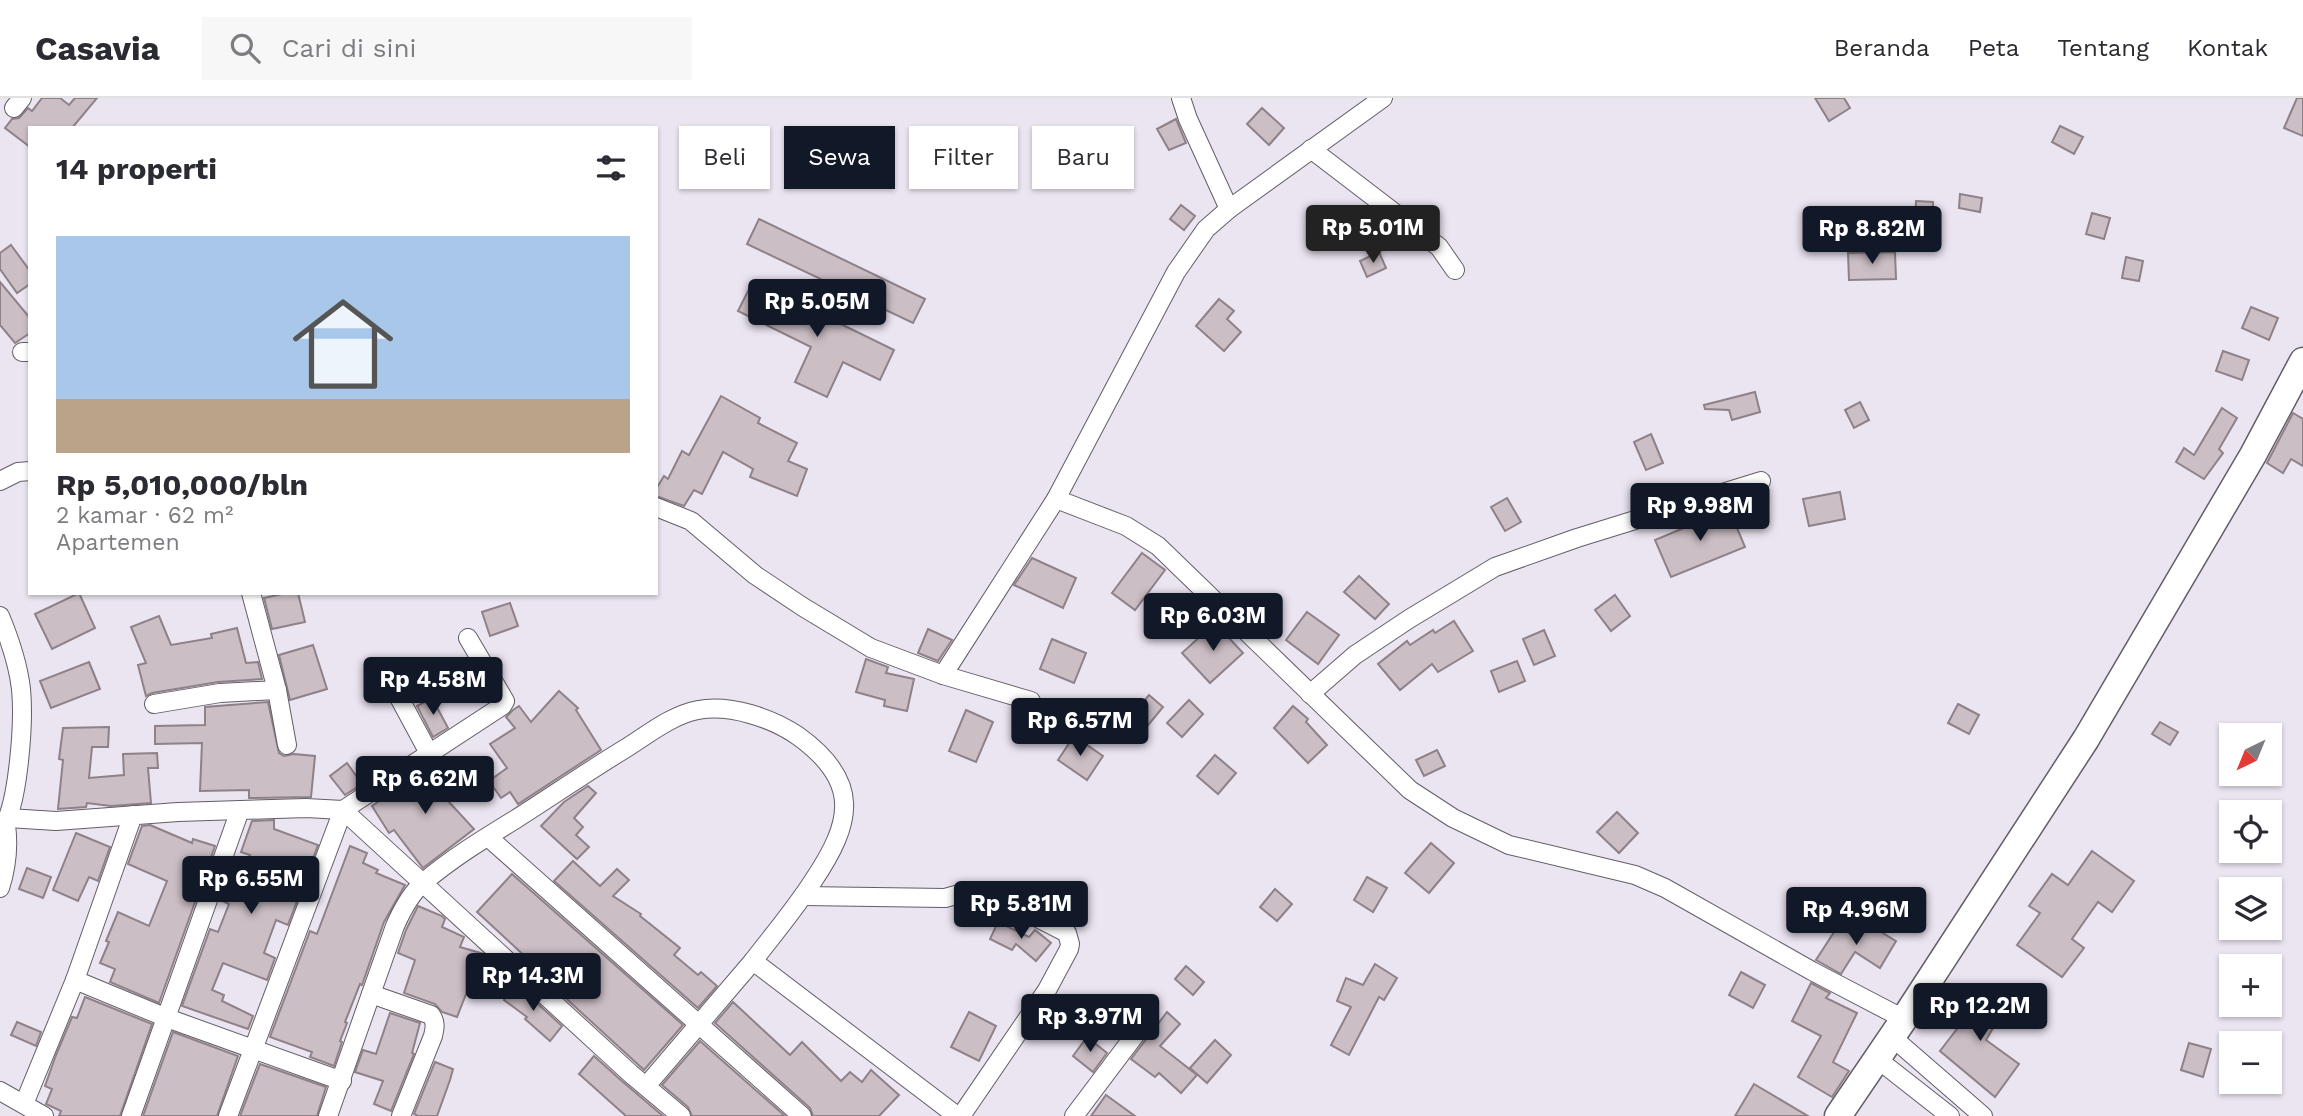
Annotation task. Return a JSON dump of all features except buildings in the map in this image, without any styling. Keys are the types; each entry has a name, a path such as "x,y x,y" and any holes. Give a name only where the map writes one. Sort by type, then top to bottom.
{"main road":[{"path":"1838,1116 2087,739 2253,455 2303,361"}],"street":[{"path":"1181,98 1229,209"},
{"path":"943,675 1056,499 1176,272 1206,229 1229,209 1383,98"},
{"path":"1311,149 1440,247 1455,270"},
{"path":"0,481 18,472 28,471"},
{"path":"1310,694 1355,655 1495,567 1577,538 1761,481"},
{"path":"1056,499 1126,526 1158,546 1410,790 1453,818 1508,845 1635,876 1665,888 1812,971 1898,1028 1983,1116"},
{"path":"658,508 691,522 764,581 871,648 943,675 1031,701"},
{"path":"252,595 277,690 287,745"},
{"path":"0,616 13,648 21,690 20,739 13,797 5,825 7,860 0,888"},
{"path":"5,825 240,810 343,810 502,706 505,701 468,638"},
{"path":"388,677 430,755"},
{"path":"154,704 220,693 277,690"},
{"path":"328,1116 401,912 423,883 488,836 672,720 697,710 722,709 745,713 776,724 806,742 833,770 844,797 842,829 833,851 803,896 753,961 647,1085"},
{"path":"131,1116 240,810"},
{"path":"343,810 631,1074 681,1116"},
{"path":"228,1116 343,810"},
{"path":"24,1104 75,980 133,815"},
{"path":"488,836 802,1116"},
{"path":"753,961 959,1116 1047,990 1070,944 1067,933 987,892 967,892 945,898 803,896"},
{"path":"75,980 167,1018 342,1080"},
{"path":"371,994 425,1013 434,1020 433,1036 401,1116"},
{"path":"1074,1116 1138,1031"},
{"path":"1876,1058 1950,1116"},
{"path":"0,1091 44,1116"}]}
